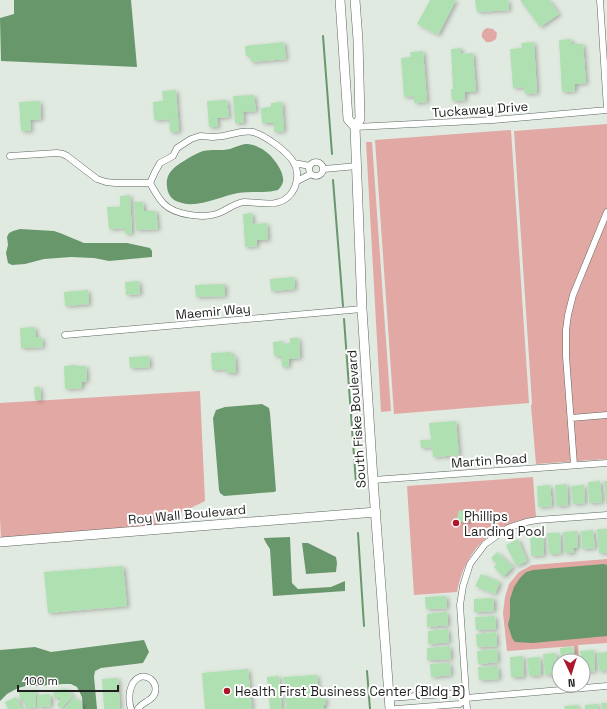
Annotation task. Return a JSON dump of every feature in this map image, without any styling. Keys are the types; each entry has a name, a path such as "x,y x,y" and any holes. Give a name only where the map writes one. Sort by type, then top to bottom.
{"main road":[{"name":"South Fiske Boulevard","path":"340,0 348,119 355,127"},
{"name":"South Fiske Boulevard","path":"355,0 358,40 360,119 355,127 362,309 390,709"},
{"name":"Roy Wall Boulevard","path":"0,542 376,512"}],"street":[{"path":"600,0 607,110"},
{"name":"Tuckaway Drive","path":"355,127 493,120 607,110"},
{"path":"241,132 252,132 264,137 277,146 294,163 297,173 297,181 294,188 289,196 281,202 273,204 242,202 208,216 179,213 164,204 150,183 160,163 173,156 178,148 191,139 200,136 213,137 241,132"},
{"path":"10,156 57,153 63,154 97,179 115,183 150,183"},
{"path":"294,163 310,166 313,163 318,162 322,164 324,169"},
{"path":"310,166 309,170 311,174"},
{"path":"324,169 356,166"},
{"path":"297,181 311,174 319,176 323,173 324,169"},
{"path":"574,465 566,342 568,315 573,295 607,212"},
{"name":"Maemir Way","path":"65,335 362,309"},
{"path":"571,418 607,415"},
{"name":"Martin Road","path":"373,480 607,463"},
{"path":"467,709 460,605 463,586 470,564 485,544 508,528 537,520 607,514"},
{"path":"131,709 129,698 131,686 134,680 140,677 148,677 154,684 155,692 152,698 142,704 138,709"},
{"path":"396,709 460,704 466,698 607,686"},
{"path":"389,698 459,693 466,698"}],"shaded area":[{"path":"14,0 131,0 137,67 1,61 0,18 14,14"},
{"path":"487,28 493,29 497,33 496,39 491,42 486,42 482,37 484,30"},
{"path":"607,124 607,459 536,464 514,131"},
{"path":"511,130 529,403 394,414 375,140"},
{"path":"366,142 372,142 391,411 381,412"},
{"path":"245,144 251,144 264,150 276,162 283,178 283,183 278,190 231,194 196,204 179,202 170,195 167,187 168,177 172,170 179,164 203,151 227,150"},
{"path":"20,229 54,231 84,243 127,243 150,248 152,251 152,257 109,261 94,258 71,257 44,259 25,264 12,265 8,263 6,253 8,245 7,237 9,233"},
{"path":"200,391 205,501 154,526 1,538 0,403"},
{"path":"262,404 269,408 270,413 276,491 224,496 219,490 213,418 216,410 225,407"},
{"path":"533,477 536,517 520,520 506,525 483,541 474,551 467,563 457,592 414,595 407,486"},
{"path":"290,537 292,583 298,589 331,587 345,581 345,591 273,596 270,549 264,538"},
{"path":"302,543 308,543 336,557 336,572 306,574"},
{"path":"607,559 607,643 578,645 578,653 575,653 574,646 507,651 503,613 505,597 509,584 519,572 532,565"},
{"path":"607,565 607,636 533,643 515,642 512,638 508,625 510,616 510,599 514,587 526,572 533,570"},
{"path":"144,640 149,652 143,663 101,668 95,671 94,677 97,709 83,709 82,697 77,687 71,684 26,686 18,688 7,694 0,701 0,650 35,647 51,652"}],"building":[{"path":"430,0 456,0 438,35 417,24"},
{"path":"475,0 508,0 509,10 477,12"},
{"path":"520,0 549,0 559,14 540,27"},
{"path":"571,39 572,44 583,44 586,83 575,84 575,91 562,92 559,40"},
{"path":"284,42 286,59 251,62 250,56 246,56 245,46"},
{"path":"534,42 537,93 525,94 524,87 513,88 510,49 522,48 521,43"},
{"path":"461,48 461,54 473,53 476,92 465,92 465,100 452,101 451,89 453,89 451,49"},
{"path":"423,51 427,102 414,103 414,96 404,97 401,58 411,57 410,52"},
{"path":"176,90 179,132 170,132 169,119 154,120 153,102 163,101 162,91"},
{"path":"254,95 256,111 243,112 244,123 235,123 233,96"},
{"path":"227,100 229,117 217,118 218,127 209,127 207,101"},
{"path":"40,101 41,119 30,120 31,131 21,131 19,102"},
{"path":"282,102 284,131 274,132 274,123 262,123 261,108 271,107 271,103"},
{"path":"130,195 132,233 125,234 125,228 109,229 107,207 120,207 120,196"},
{"path":"134,202 143,202 144,211 156,211 158,229 136,230"},
{"path":"252,213 253,224 267,223 268,240 257,240 257,246 245,247 243,214"},
{"path":"294,277 295,289 271,291 270,279"},
{"path":"139,281 140,294 126,295 125,282"},
{"path":"225,284 225,296 196,297 195,285"},
{"path":"88,290 89,304 65,306 64,292"},
{"path":"35,327 36,338 42,337 43,347 21,348 20,328"},
{"path":"290,338 299,338 300,358 289,359 289,366 282,367 281,356 274,356 273,342 282,341 282,344 290,343"},
{"path":"231,352 232,356 235,356 236,373 226,373 226,369 212,370 211,353"},
{"path":"149,356 150,367 130,368 129,357"},
{"path":"64,366 86,366 87,381 82,382 82,388 65,389"},
{"path":"34,387 40,387 41,400 35,400"},
{"path":"456,421 459,455 433,457 432,447 421,448 420,440 431,440 429,423"},
{"path":"600,481 602,502 589,503 588,482"},
{"path":"604,481 607,481 607,503 606,503"},
{"path":"567,484 568,505 556,506 555,485"},
{"path":"550,485 552,506 538,507 537,486"},
{"path":"584,485 585,503 573,504 571,486"},
{"path":"459,510 471,513 468,523 456,521"},
{"path":"597,529 607,529 607,553 599,553"},
{"path":"593,530 595,548 582,549 581,531"},
{"path":"577,531 578,548 573,548 574,553 565,553 563,532"},
{"path":"547,533 560,533 561,553 549,554"},
{"path":"543,534 544,555 531,556 530,535"},
{"path":"518,539 527,561 516,566 506,545"},
{"path":"497,552 513,567 503,577 494,567 497,564 491,558"},
{"path":"123,566 127,606 48,613 44,572"},
{"path":"481,574 500,582 495,594 475,586"},
{"path":"446,596 447,608 426,609 425,597"},
{"path":"494,598 494,611 474,612 474,599"},
{"path":"447,612 448,625 427,627 427,614"},
{"path":"495,616 496,629 476,630 475,617"},
{"path":"448,629 449,642 428,644 428,631"},
{"path":"496,632 497,646 477,647 476,634"},
{"path":"450,646 451,659 427,660 427,648"},
{"path":"573,647 573,653 560,653 560,648"},
{"path":"497,649 498,662 478,664 477,651"},
{"path":"594,650 595,671 591,671 591,653 580,653 580,651"},
{"path":"607,652 607,670 599,671 597,653"},
{"path":"551,653 551,675 545,675 543,654"},
{"path":"523,656 524,677 511,677 510,657"},
{"path":"540,657 541,675 529,676 527,658"},
{"path":"450,663 451,675 431,677 430,664"},
{"path":"498,666 499,679 479,680 478,667"},
{"name":"Health First Business Center (Bldg B)","path":"248,669 252,709 205,709 202,673"},
{"path":"317,675 319,697 325,697 326,704 324,705 324,709 286,709 283,677"},
{"path":"279,676 282,709 270,709 267,677"},
{"path":"118,678 120,709 104,709 102,679"},
{"path":"67,689 73,696 61,709 57,705 60,698 54,698 53,690"},
{"path":"35,690 36,707 25,708 24,700 20,700 19,691"},
{"path":"50,694 51,706 38,707 37,695"},
{"path":"16,697 22,709 8,709 5,702"},
{"path":"74,697 82,704 81,709 64,709"},
{"path":"601,703 607,703 607,709 602,709"},
{"path":"598,704 598,709 585,709 585,705"},
{"path":"578,705 578,709 565,709 564,706"}],"waterway":[{"path":"323,36 332,154"},
{"path":"333,180 343,306"},
{"path":"344,319 356,483"},
{"path":"358,533 364,626"},
{"path":"367,671 370,709"}],"place":[{"name":"Phillips Landing Pool","path":"456,523"},
{"name":"Health First Business Center (Bldg B)","path":"227,691"}]}
